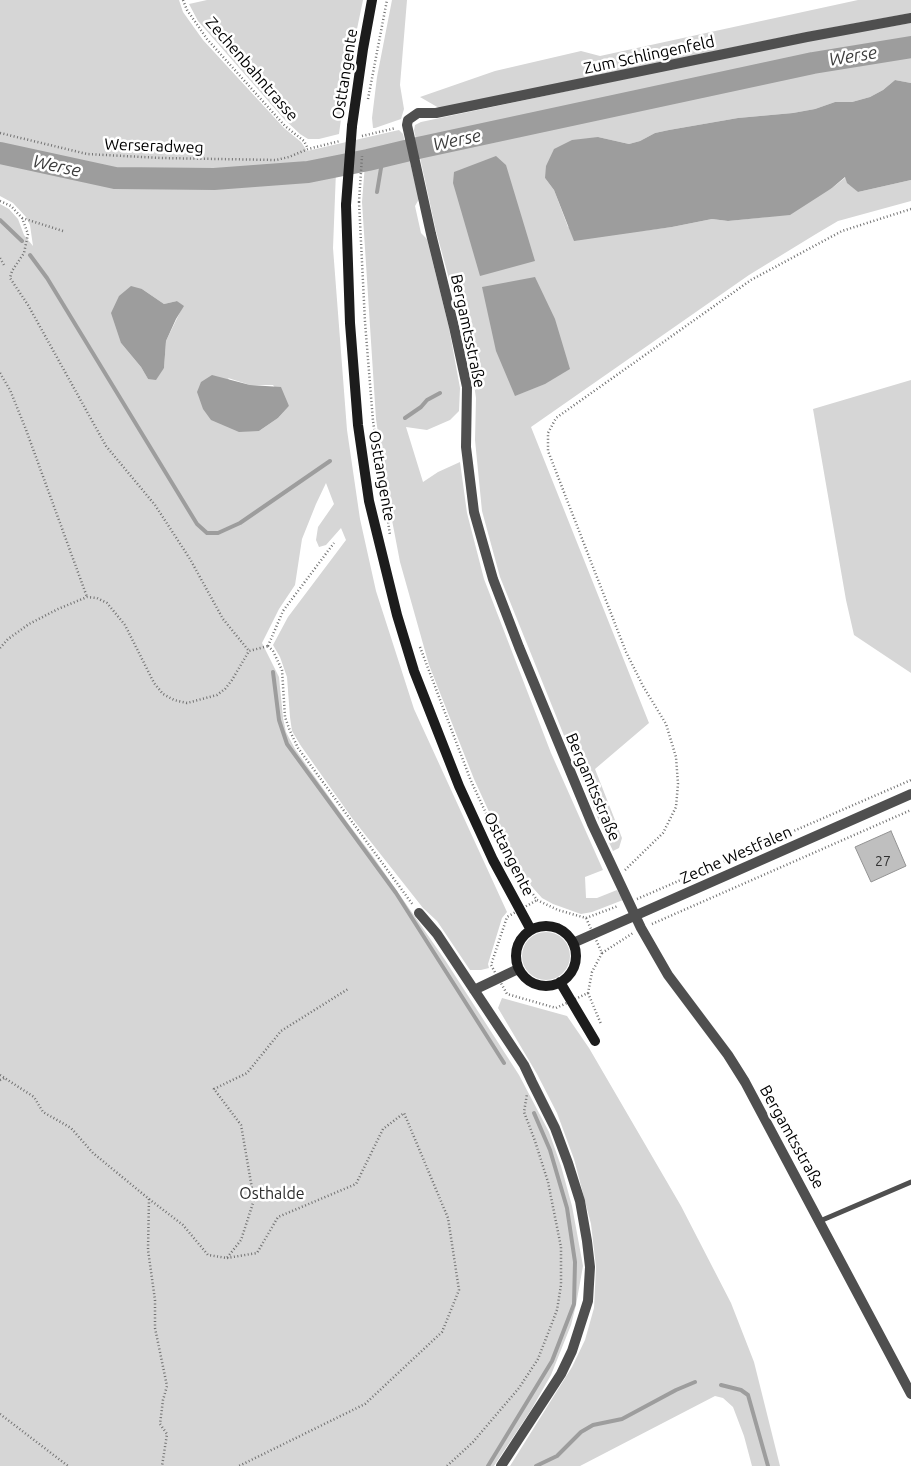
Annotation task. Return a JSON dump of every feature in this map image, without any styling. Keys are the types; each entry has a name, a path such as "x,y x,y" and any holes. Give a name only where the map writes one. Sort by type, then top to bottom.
{"street":[{"name":"Osttangente","path":"372,0 352,126 346,205 350,323 358,425 369,501 397,616 414,671 458,786 531,930"},
{"name":"Zum Schlingenfeld","path":"409,132 408,120 418,112 436,113 806,37 911,18"},
{"name":"Bergamtsstraße","path":"409,132 467,386 466,447 474,512 493,579 560,750 641,928 668,975 728,1055 745,1082 911,1394"},
{"name":"Zeche Westfalen","path":"573,943 911,794"},
{"path":"419,913 437,934 524,1065 555,1128 580,1201 590,1267 588,1301 580,1330 561,1374 501,1466"},
{"path":"540,926 550,926 559,929 573,943 576,961 573,970 568,977 560,982 551,986 541,986 524,977 518,969 516,951 519,942 531,930 540,926"},
{"path":"474,990 518,969"},
{"path":"560,982 595,1041"}],"lane":[{"path":"820,1221 911,1182"}],"path":[{"name":"Zechenbahntrasse","path":"183,0 187,10 208,39 285,126 304,141 308,149"},
{"path":"368,104 387,0"},
{"name":"Werseradweg","path":"0,133 87,154 160,158 276,160 308,149"},
{"path":"363,142 364,133"},
{"path":"362,152 359,202 365,322 373,420 391,540"},
{"path":"0,201 11,206 22,218 28,234 24,253 12,271 10,278 28,305 106,446 155,505 190,559 223,619 249,651"},
{"path":"617,878 663,833 676,807 678,784 676,757 666,724 626,652 548,451 548,433 556,418 751,280 842,231 911,209"},
{"path":"22,218 63,231"},
{"path":"0,258 4,265"},
{"path":"1,375 25,427 87,597"},
{"path":"268,646 283,611 334,543"},
{"path":"0,648 8,639 29,624 58,609 87,597 97,598 107,603 125,625 154,683 163,694 174,700 187,702 217,695 232,680 249,651 268,646"},
{"path":"417,639 471,781 505,854 537,900 558,910 586,918 629,903 911,780"},
{"path":"268,646 274,651 282,670 285,717 298,748 419,913"},
{"path":"601,1024 588,993 592,972 602,953 641,928 911,810"},
{"path":"537,900 507,917 491,964 498,978 507,994 556,1008 588,993"},
{"path":"586,918 602,953"},
{"path":"226,1258 241,1240 254,1200 241,1125 214,1089 247,1073 281,1031 348,989"},
{"path":"0,1075 34,1097 43,1112 71,1128 92,1153 183,1225 208,1255 226,1258 257,1253 278,1217 356,1184 382,1129 404,1113 448,1218 459,1290 442,1332 365,1404 239,1466"},
{"path":"0,1080 5,1078"},
{"path":"447,1466 473,1442 519,1388 538,1359 557,1310 561,1285 561,1247 556,1216 536,1141 524,1112 526,1096 532,1082"},
{"path":"149,1200 148,1250 155,1300 155,1328 167,1386 160,1424 167,1434 162,1466"},
{"path":"0,1414 68,1466"}],"green space":[{"name":"Osthalde","path":"0,0 179,0 183,12 203,40 284,128 301,142 307,151 399,130 403,134 419,199 415,206 421,233 427,239 449,328 460,388 459,411 450,420 427,430 406,427 423,482 438,472 460,462 467,513 484,579 551,753 603,870 585,877 586,898 597,898 617,890 623,900 592,912 581,914 542,898 525,879 508,853 474,779 429,665 400,562 387,494 376,419 362,202 365,164 389,159 390,155 308,172 307,179 336,171 333,248 347,430 360,519 376,591 414,709 507,912 502,918 488,964 489,968 470,970 437,921 423,908 352,818 292,731 287,677 280,657 273,645 288,617 346,540 341,528 326,545 319,547 316,540 318,527 334,504 326,483 302,539 295,585 279,609 262,643 279,677 286,732 295,749 445,960 519,1075 549,1132 561,1166 572,1206 583,1266 576,1305 571,1325 551,1375 531,1410 494,1466 0,1466 0,204 9,209 18,219 24,235 33,246 30,225 26,217 13,203 0,196","holes":["142,289 164,304 177,301 183,306 166,341 164,368 148,379 141,367 121,343","228,378 250,385 273,385 289,406 278,418 259,431"]},
{"path":"207,0 363,0 346,82 339,134 319,139 308,139 284,119 198,21 189,4"},
{"path":"392,0 407,0 400,85 404,109 401,119 373,128 372,118 377,77"},
{"path":"858,0 911,0 911,13 803,33 439,108 420,97 495,71 581,51 600,56"},
{"path":"911,23 911,83 895,80 883,90 870,97 852,102 835,102 815,109 793,113 738,118 669,130 655,133 640,141 629,144 598,137 545,178 554,190 568,227 641,231 712,219 728,221 767,217 832,188 846,177 858,192 911,180 911,201 838,221 816,234 749,275 531,427 649,723 595,769 622,838 619,848 613,851 599,821 500,577 482,511 475,440 476,398 470,356 436,231 414,130 415,125 421,122 809,40"},
{"path":"911,380 911,673 854,635 846,600 813,409"},
{"path":"541,932 551,932 563,939 570,951 570,961 563,973 551,980 541,980 533,976 526,969 522,961 522,951 526,943 533,936"},
{"path":"502,998 567,1016 589,1048 681,1206 731,1303 754,1362 780,1466 752,1466 744,1436 733,1407 723,1398 715,1396 580,1466 510,1466 572,1367 585,1340 594,1308 596,1267 591,1224 574,1159 557,1113 537,1074 498,1008"}],"shaded area":[{"path":"895,80 911,83 911,180 858,192 847,183 845,177 832,188 790,215 728,221 712,219 672,227 574,241 554,190 545,178 546,166 554,149 572,140 598,137 629,144 640,141 655,133 669,130 738,118 793,113 815,109 835,102 852,102 870,97 883,90"},
{"path":"496,156 506,165 535,261 480,276 453,183 454,172"},
{"path":"535,277 555,319 570,369 545,384 515,396 496,351 482,287"},
{"path":"131,286 142,289 164,304 177,301 184,306 166,341 164,368 156,380 148,379 141,367 121,343 111,313 119,296"},
{"path":"212,375 250,385 281,387 289,406 278,418 259,431 239,432 211,420 203,409 197,392 201,382"}],"building":[{"path":"891,831 906,866 871,882 855,847"}],"waterway":[{"name":"Werse","path":"0,153 115,178 214,179 308,172 813,63 911,47"},
{"path":"377,192 383,156"},
{"path":"0,220 22,241"},
{"path":"30,255 47,278 197,524 207,533 218,533 240,523 330,461"},
{"path":"405,418 421,407 427,400 440,393"},
{"path":"273,672 279,720 287,744 396,893 504,1063"},
{"path":"488,1466 552,1361 574,1304 575,1262 567,1208 550,1150 534,1113"},
{"path":"536,1466 557,1456 581,1432 593,1425 622,1419 695,1382"},
{"path":"721,1385 741,1390 748,1395 768,1466"}]}
